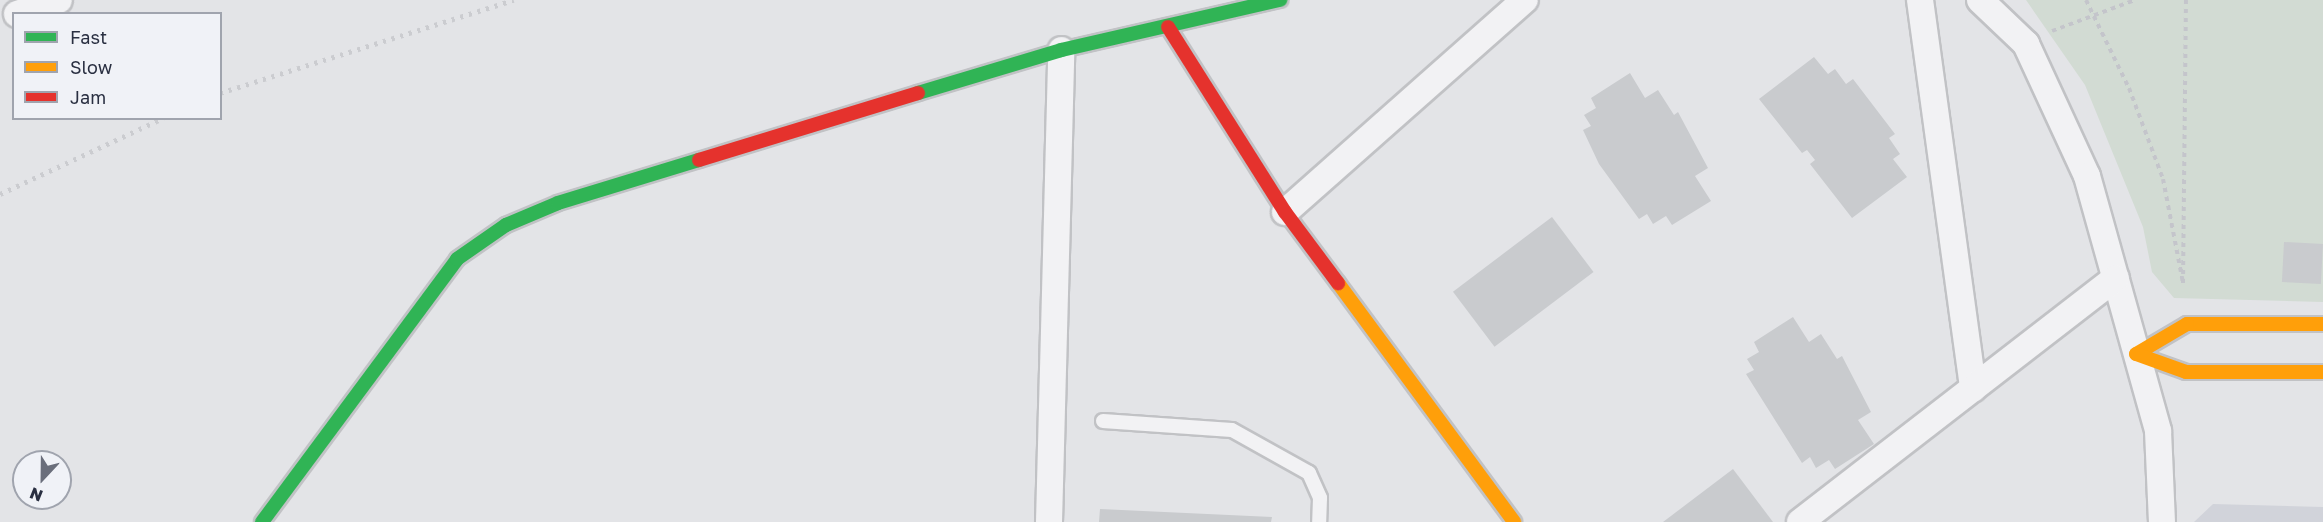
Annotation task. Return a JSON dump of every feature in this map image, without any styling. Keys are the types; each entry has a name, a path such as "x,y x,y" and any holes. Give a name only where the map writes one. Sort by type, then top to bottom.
{"main road":[{"path":"262,522 351,408 434,283 457,259 506,225 558,203 1061,50 1280,0"},
{"path":"1168,27 1285,212 1514,522"},
{"path":"2136,354 2187,324 2323,324"},
{"path":"2136,354 2186,372 2323,372"}],"street":[{"path":"21,12 59,0"},
{"path":"1285,212 1526,0"},
{"path":"1920,0 1973,388"},
{"path":"1980,0 2025,44 2071,133 2116,278 2158,431 2162,522"},
{"path":"1049,522 1061,50"},
{"path":"1800,522 2116,278"}],"lane":[{"path":"1103,421 1232,430 1309,472 1320,498 1318,522"}],"path":[{"path":"2086,0 2093,11 2163,179 2183,283 2186,0"},
{"path":"2025,44 2093,11 2135,0"}],"shaded area":[{"path":"2026,0 2323,0 2323,302 2174,298 2152,272 2143,227 2085,85"},
{"path":"2213,504 2323,507 2323,522 2194,522"}],"building":[{"path":"1814,57 1828,74 1835,69 1846,84 1853,79 1895,134 1889,138 1900,154 1893,159 1907,177 1852,218 1810,164 1815,160 1807,150 1802,153 1759,99"},
{"path":"1630,73 1645,98 1658,90 1674,115 1678,112 1708,168 1695,176 1711,201 1672,225 1666,216 1653,224 1647,214 1639,219 1599,164 1583,130 1591,126 1584,115 1596,108 1591,98"},
{"path":"1552,217 1594,272 1494,347 1453,292"},
{"path":"2284,242 2323,244 2321,284 2282,282"},
{"path":"1793,317 1809,342 1821,334 1837,359 1842,356 1871,412 1858,420 1874,444 1835,469 1829,460 1816,468 1810,457 1802,463 1746,374 1754,370 1747,359 1759,352 1754,342"},
{"path":"1733,469 1773,522 1663,522"},
{"path":"1100,509 1272,517 1271,522 1099,522"}],"railway":[{"path":"222,92 514,0"},
{"path":"0,194 159,120"}],"traffic: fast":[{"path":"918,93 1061,50 1280,0"},
{"path":"262,522 457,259 506,225 558,203 699,160"}],"traffic: slow":[{"path":"1338,283 1514,522"},
{"path":"2323,324 2187,324 2136,354 2186,372 2323,372"}],"traffic: jam":[{"path":"1168,27 1285,212 1338,283"},
{"path":"699,160 918,93"}]}
